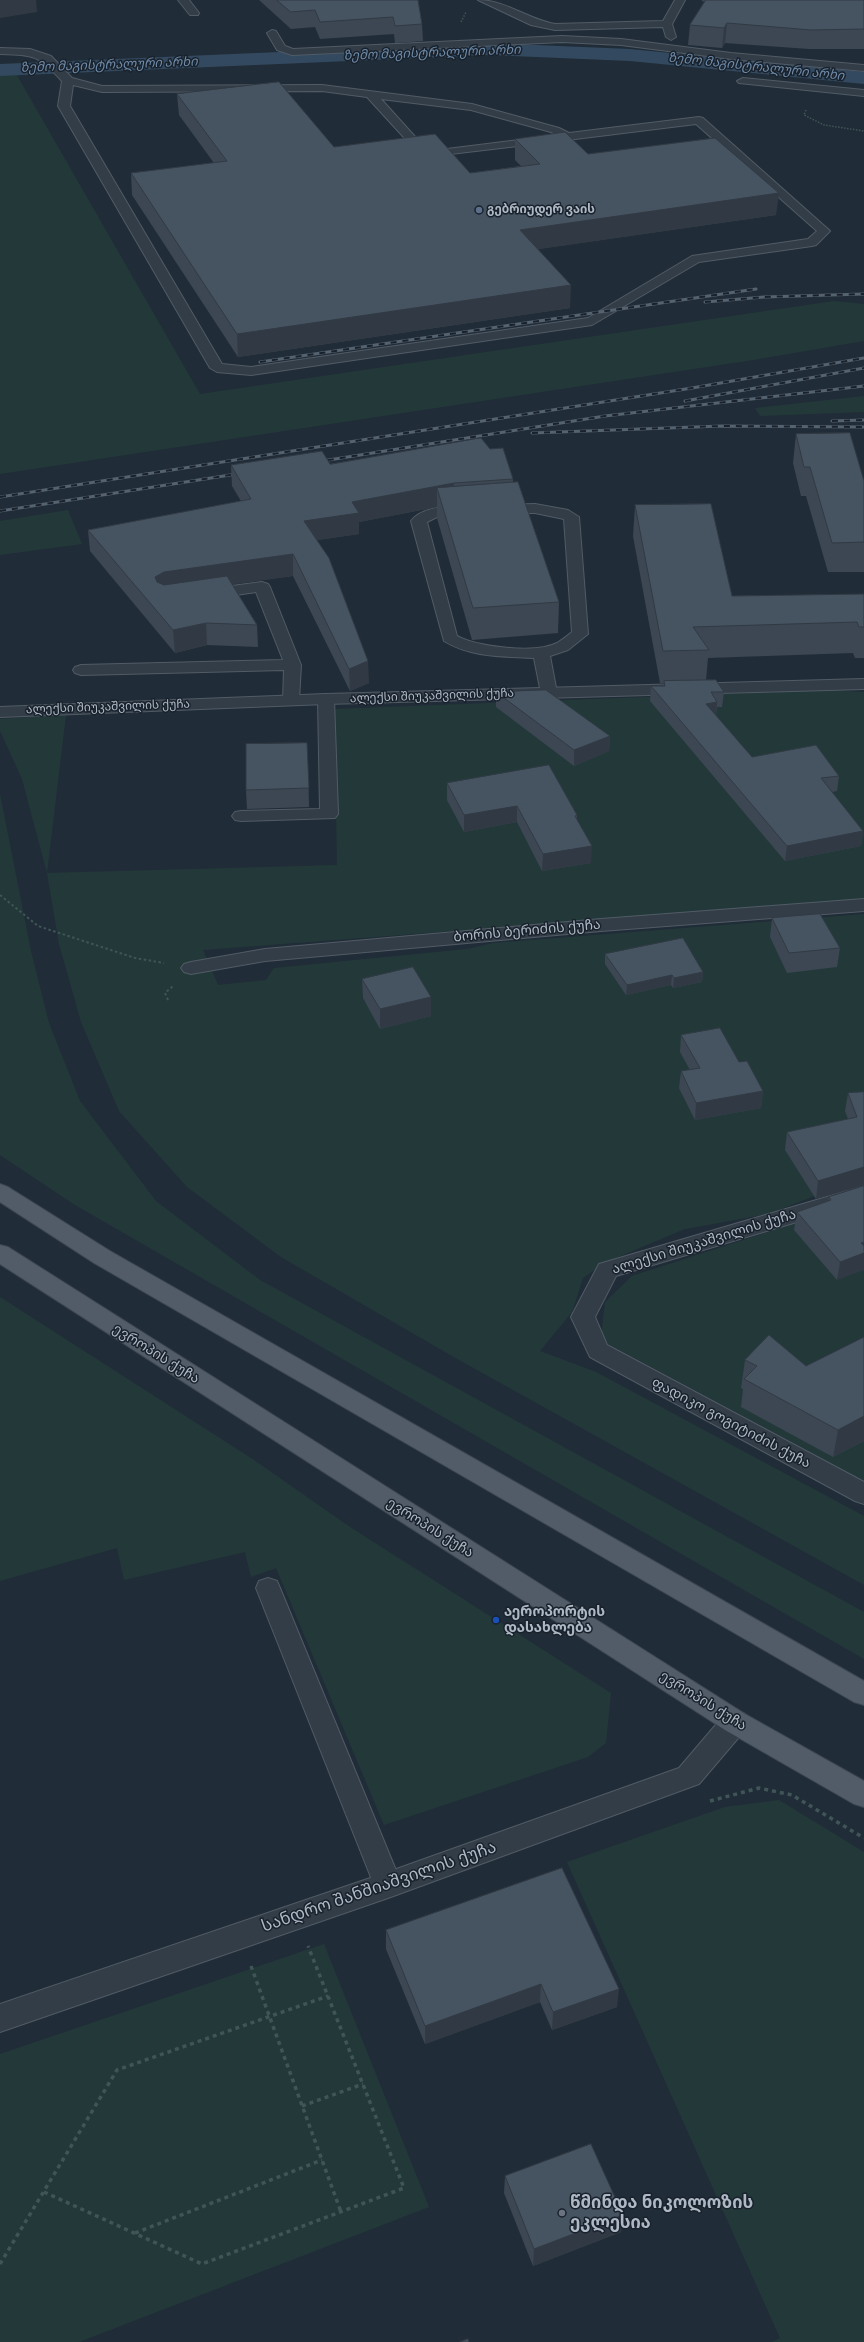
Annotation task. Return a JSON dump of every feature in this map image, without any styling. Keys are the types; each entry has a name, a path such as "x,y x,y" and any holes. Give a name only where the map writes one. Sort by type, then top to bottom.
{"main road":[{"path":"0,1192 102,1257 864,1694"},
{"name":"ევროპის ქუჩა","path":"0,1253 735,1722 864,1795"}],"street":[{"name":"ალექსი შიუკაშვილის ქუჩა","path":"0,712 291,700 864,684"},
{"name":"ბორის ბერიძის ქუჩა","path":"191,968 280,954 600,924 864,906"},
{"name":"ალექსი შიუკაშვილის ქუჩა","path":"598,1351 583,1317 607,1270 864,1194"},
{"name":"ფადიკო გოგიტიძის ქუჩა","path":"598,1351 864,1494"},
{"name":"სანდრო შანშიაშვილის ქუჩა","path":"0,2018 388,1885 689,1776 735,1722"}],"lane":[{"path":"182,0 194,13"},
{"path":"483,0 535,23 555,27 667,24"},
{"path":"680,0 667,24 672,38 688,49"},
{"path":"272,33 281,48 292,52 562,39 621,42 688,49 731,56 864,68"},
{"path":"0,51 30,52 47,58 68,80 102,89 322,88 472,107 555,130 567,137"},
{"path":"68,80 64,106 217,368 251,371 592,321 696,259 812,242 824,231 698,120 446,153 414,142 370,94"},
{"path":"743,81 864,93"},
{"path":"525,507 558,510 571,517 580,634 562,647 541,653 472,649 459,645 450,638 419,521 425,516 435,513 525,507"},
{"path":"196,596 262,587 293,665 291,700"},
{"path":"541,653 549,693"},
{"path":"81,670 293,665"},
{"path":"241,816 329,814 326,699"},
{"path":"268,1588 388,1885"}],"path":[{"path":"819,89 804,115 810,121 864,131"},
{"path":"0,895 38,926 135,958 191,968"},
{"path":"168,1000 165,993 191,968"},
{"path":"44,2192 202,2264 404,2188 308,1944"},
{"path":"250,1962 341,2212"},
{"path":"0,2264 117,2070 328,1996"},
{"path":"302,2106 363,2084"},
{"path":"135,2233 322,2160"}],"green space":[{"path":"15,72 200,394 834,301 864,304 864,341 753,360 0,474 0,73"},
{"path":"864,396 864,412 760,416 755,408"},
{"path":"68,510 82,544 0,555 0,521"},
{"path":"826,690 864,692 864,900 203,950 218,985 266,980 274,968 467,949 493,943 864,914 864,1177 768,1214 685,1229 606,1262 583,1278 572,1312 540,1351 596,1372 864,1516 864,1585 459,1360 281,1257 187,1187 119,1111 81,1022 59,944 47,873 337,865 334,709"},
{"path":"66,715 47,873 22,779 0,731 0,719"},
{"path":"0,794 31,951 49,1023 80,1101 156,1201 260,1280 864,1612 864,1659 75,1205 0,1155"},
{"path":"864,1201 864,1481 601,1340 605,1302 632,1276"},
{"path":"0,1297 254,1460 350,1527 611,1693 606,1743 588,1757 384,1825 276,1568 251,1577 245,1552 124,1580 117,1548 0,1581"},
{"path":"779,1800 864,1852 864,2342 772,2342 780,2338 567,1862 725,1807"},
{"path":"324,1944 429,2207 79,2342 0,2342 0,2054"}],"building":[{"path":"277,0 418,0 422,24 395,26 393,17 320,22 315,10 291,12"},
{"path":"706,0 864,0 864,29 811,30 727,23 724,28 690,25"},
{"path":"279,82 334,147 435,134 470,173 540,164 515,139 565,132 588,154 715,138 779,193 520,230 571,285 237,334 131,173 227,161 177,94"},
{"path":"850,433 864,481 864,542 832,543 810,467 804,467 796,434"},
{"path":"481,438 490,449 503,448 513,479 454,483 352,502 359,513 304,521 329,558 368,661 349,669 293,554 164,572 155,577 157,582 164,585 227,576 257,625 206,623 173,630 88,530 251,499 231,465 322,451 330,464"},
{"path":"518,482 559,602 473,608 437,488"},
{"path":"711,504 732,596 864,594 864,627 859,627 857,622 693,627 709,650 663,651 635,505"},
{"path":"716,680 724,692 711,692 717,702 706,704 752,757 816,745 839,776 821,778 863,831 787,846 651,686 665,686 664,681"},
{"path":"546,690 610,736 574,750 496,692"},
{"path":"307,743 309,788 246,790 246,744"},
{"path":"549,765 577,815 575,816 592,846 543,854 517,806 464,815 447,783"},
{"path":"820,914 840,948 789,953 772,918"},
{"path":"683,938 703,972 674,978 672,975 627,985 605,954"},
{"path":"413,967 431,997 380,1009 362,979"},
{"path":"720,1028 739,1062 747,1061 763,1091 696,1103 681,1071 700,1068 681,1035"},
{"path":"864,1092 864,1167 818,1181 787,1132 857,1117 848,1093"},
{"path":"864,1186 864,1242 861,1243 864,1246 864,1253 840,1262 797,1212 831,1200 829,1197"},
{"path":"769,1335 806,1366 864,1337 864,1416 838,1430 744,1379 757,1366 745,1360"},
{"path":"562,1868 619,1989 553,2012 541,1984 425,2026 386,1930"},
{"name":"წმინდა ნიკოლოზის ეკლესია","path":"591,2144 623,2215 534,2249 505,2176"},
{"path":"468,2339 469,2342 460,2342"}],"waterway":[{"name":"ზემო მაგისტრალური არხი","path":"0,70 489,49 630,55 724,63 864,78"}],"railway":[{"path":"260,362 756,289"},
{"path":"705,302 764,297 864,294"},
{"path":"0,497 692,388 864,358"},
{"path":"685,401 864,368"},
{"path":"316,462 605,416 864,386"},
{"path":"832,421 864,420"},
{"path":"532,433 722,426 864,427"},
{"path":"0,511 243,473"}],"place":[{"name":"გებრიუდერ ვაის","path":"479,210"},
{"name":"აეროპორტის დასახლება","path":"496,1620"},
{"name":"წმინდა ნიკოლოზის ეკლესია","path":"562,2213"}]}
